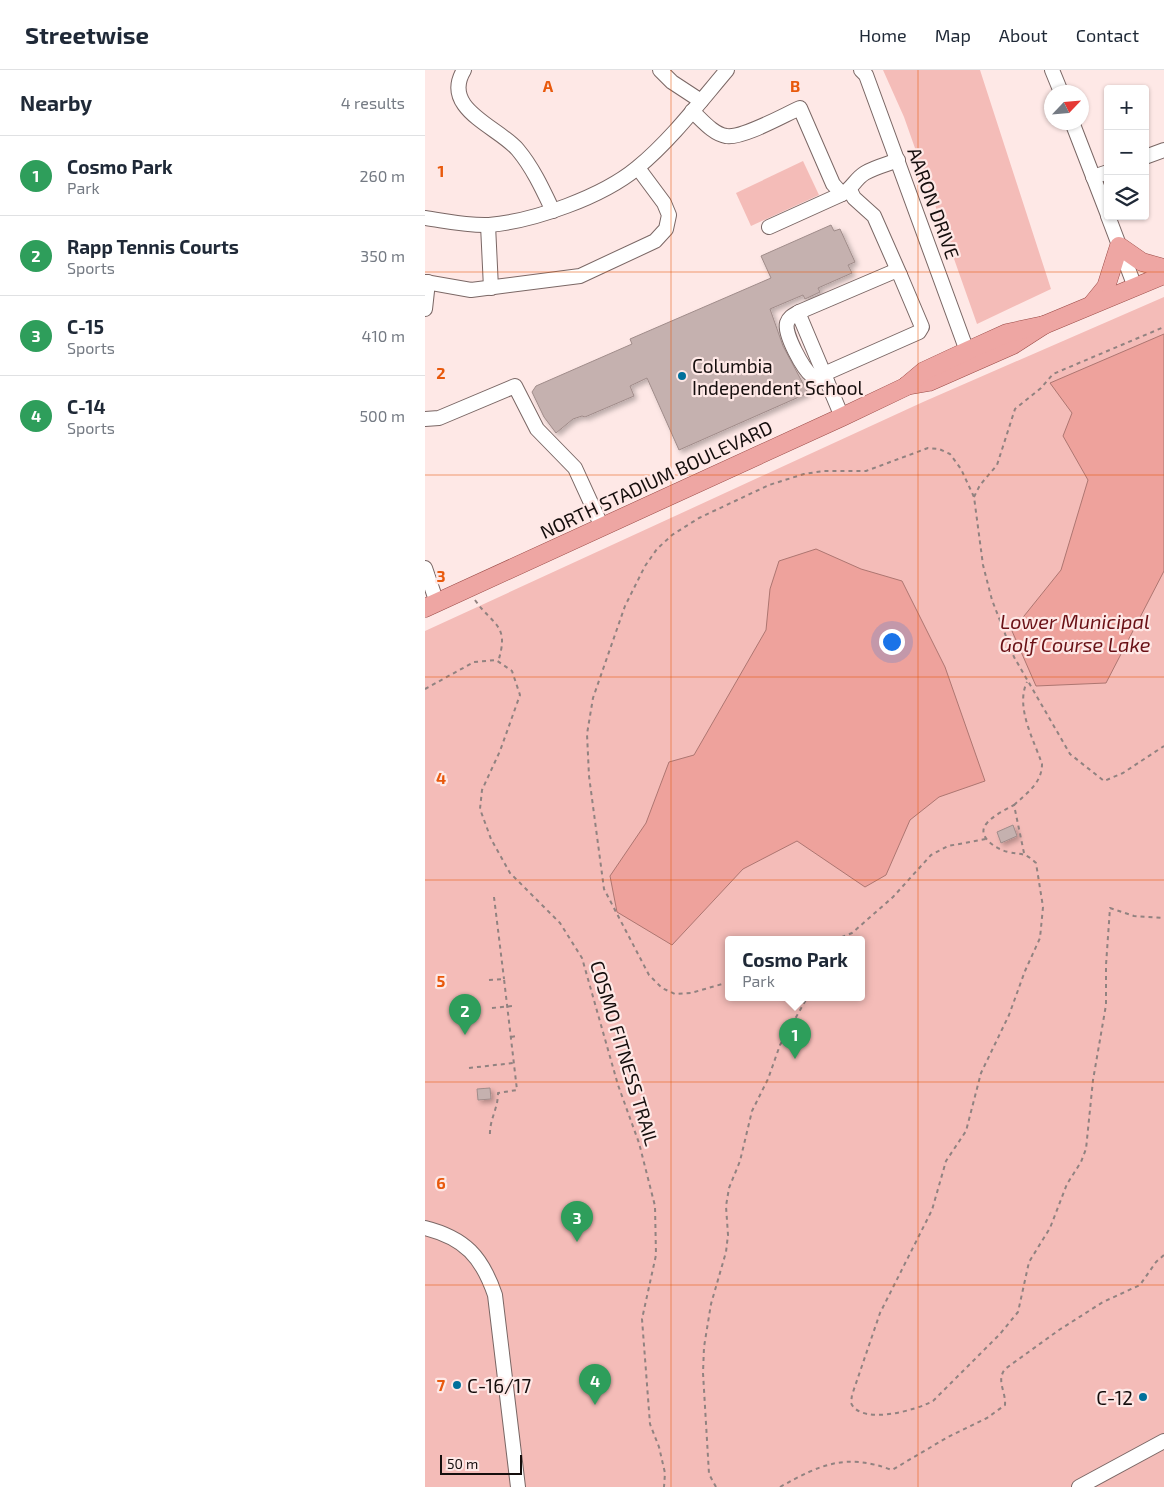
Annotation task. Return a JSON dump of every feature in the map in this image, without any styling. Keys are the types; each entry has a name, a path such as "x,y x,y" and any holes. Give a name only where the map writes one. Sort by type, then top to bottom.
{"main road":[{"path":"1093,304 1106,287 1119,246 1143,262 1164,268"},
{"name":"NORTH STADIUM BOULEVARD","path":"431,605 905,387 929,382 1013,345 1044,325 1164,275"},
{"name":"NORTH STADIUM BOULEVARD","path":"905,387 924,371 1007,332 1044,325"}],"street":[{"path":"464,70 459,79 458,94 467,109 517,149 536,178 553,211"},
{"path":"660,70 696,106 716,133 728,137 740,134 799,108 833,184 854,198 874,216 921,321 922,327 919,332 825,378 813,376 803,366 788,334 787,324 792,316 891,272 900,275"},
{"path":"425,218 488,225 525,220 553,211 618,182 637,168 696,106 727,70"},
{"name":"AARON DRIVE","path":"861,70 866,75 967,351"},
{"path":"1052,70 1058,85"},
{"path":"1075,130 1104,206"},
{"path":"1149,156 1164,150"},
{"path":"769,227 846,192 865,173 898,160"},
{"path":"425,309 427,282 471,290 580,276 655,240 666,229 669,215 664,203 637,168"},
{"path":"1093,177 1104,173"},
{"path":"1109,220 1135,287"},
{"path":"488,225 491,288"},
{"path":"825,378 841,417"},
{"path":"425,419 439,418 515,386 537,429 575,468 602,527"},
{"path":"425,568 431,605"},
{"path":"425,1228 439,1231 461,1243 487,1271 495,1296 518,1487"},
{"path":"1079,1487 1164,1441"}],"path":[{"path":"974,497 980,485 997,465 1015,409 1041,388 1053,374 1164,327"},
{"path":"725,983 691,993 675,994 662,988 649,975 604,889 589,776 587,734 593,698 610,644 629,598 645,566 672,534 699,518 769,485 804,474 823,471 866,472 916,451 939,449 950,454 974,497 983,565 992,600 1014,657 1070,754 1097,777 1104,780 1112,779 1164,746"},
{"path":"425,689 474,662 496,660 498,662 502,648 502,634 481,608 469,588"},
{"name":"COSMO FITNESS TRAIL","path":"498,662 512,671 520,696 500,751 482,790 480,809 491,839 510,873 560,923 582,958 618,1085 639,1143 655,1206 656,1255 642,1319 651,1424 665,1473 664,1487"},
{"path":"1027,681 1023,690 1023,704 1042,764 1042,774 1029,792 1014,805 985,824 983,831 986,839 1007,852 1024,853 1036,863 1039,870 1043,907 1040,938 1025,971 1009,1015 981,1074 966,1131 946,1161 932,1210 880,1313 852,1395 854,1409 859,1413 867,1415 896,1413 933,1401 1000,1334 1018,1312 1029,1262 1050,1228 1067,1184 1081,1162 1086,1149 1093,1080 1106,1005 1106,965 1110,908 1134,916 1164,918"},
{"path":"1014,805 1024,853"},
{"path":"849,936 893,897 931,855 949,846 986,839"},
{"path":"490,1137 490,1119 498,1105 498,1093 517,1090 494,897"},
{"path":"844,936 852,933"},
{"path":"489,980 504,979"},
{"path":"716,1487 709,1474 703,1383 704,1347 711,1304 726,1252 728,1235 726,1206 729,1188 740,1161 753,1111 768,1079 780,1045 805,1001"},
{"path":"492,1008 513,1006"},
{"path":"511,1037 517,1036"},
{"path":"469,1068 513,1062"},
{"path":"780,1487 808,1471 847,1460 873,1463 892,1470 948,1437 987,1418 1005,1405 1006,1397 1000,1382 1000,1375 1005,1369 1059,1330 1103,1302 1140,1285 1164,1255"}],"shaded area":[{"path":"883,70 980,70 1051,289 977,324 904,117"},
{"path":"803,161 819,195 751,226 736,193"},
{"path":"1164,297 1164,1487 425,1487 425,631 923,402"}],"water":[{"name":"Lower Municipal Golf Course Lake","path":"1164,334 1164,571 1106,683 1036,686 1012,631 1061,570 1088,480 1063,436 1072,413 1050,383"},
{"path":"816,549 861,569 902,581 945,667 985,781 939,797 910,820 886,875 865,887 797,841 743,869 672,945 617,912 610,876 646,823 669,762 694,755 766,630 770,589 779,561"}],"building":[{"path":"831,225 834,231 840,229 855,262 848,265 852,273 818,288 820,292 805,299 803,295 770,309 783,346 808,393 679,450 647,378 630,386 634,396 585,417 573,419 556,433 544,417 532,392 536,386 632,344 630,339 771,278 761,256"},
{"path":"1013,825 1017,836 1001,843 997,832"},
{"path":"490,1088 491,1099 478,1100 477,1089"}],"place":[{"name":"Columbia Independent School","path":"682,376"},
{"name":"Rapp Tennis Courts","path":"465,1035"},
{"name":"Cosmo Park","path":"795,1059"},
{"name":"C-15","path":"577,1242"},
{"name":"C-16/17","path":"457,1385"},
{"name":"C-12","path":"1143,1397"},
{"name":"C-14","path":"595,1405"}]}
